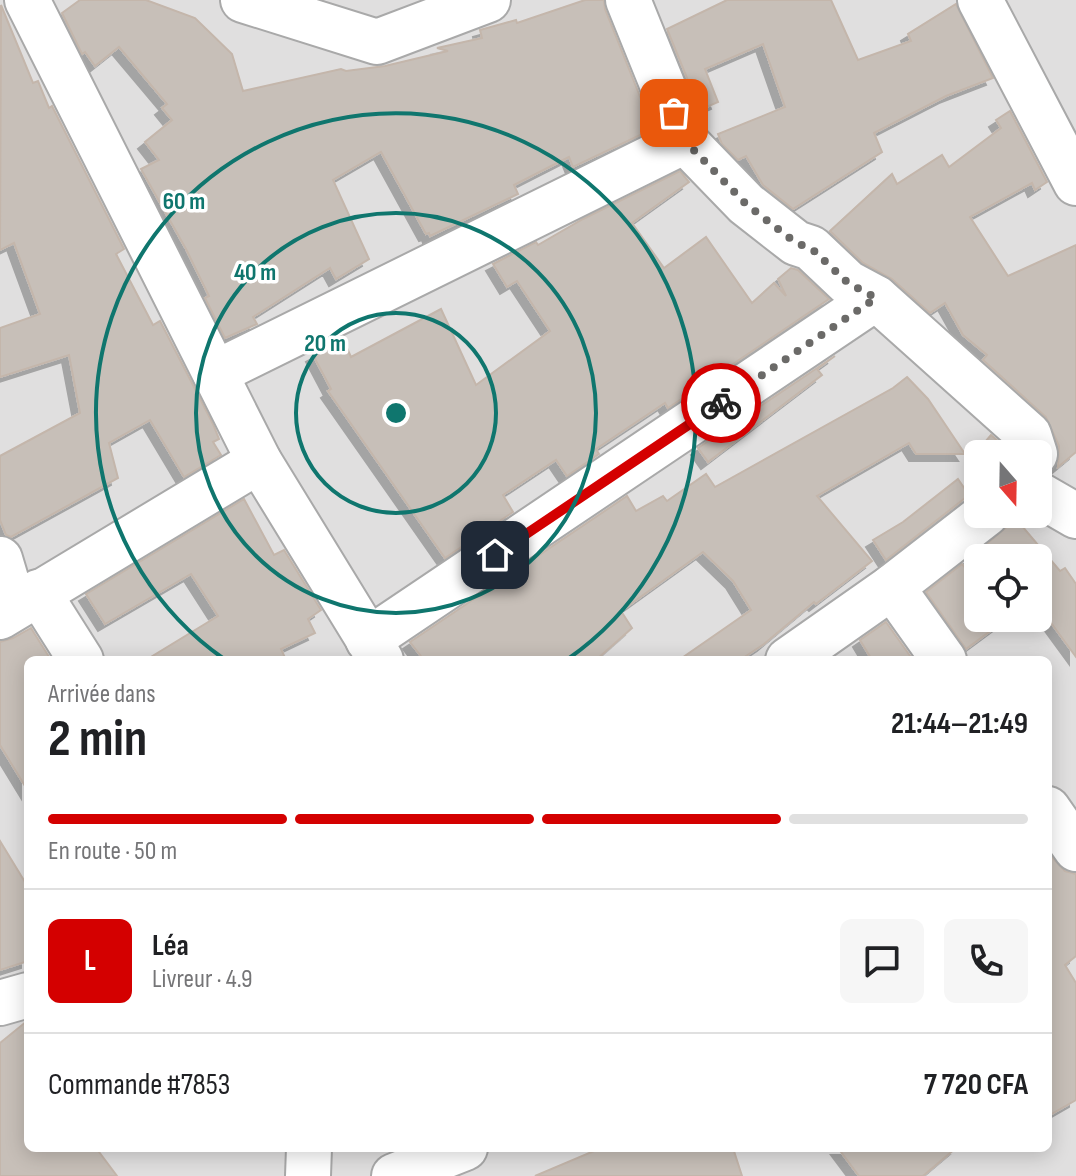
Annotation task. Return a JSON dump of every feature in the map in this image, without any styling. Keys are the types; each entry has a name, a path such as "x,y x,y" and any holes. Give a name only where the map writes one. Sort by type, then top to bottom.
{"street":[{"path":"27,0 259,461 375,650 876,298"},
{"path":"243,0 377,42 488,0"},
{"path":"358,0 377,42"},
{"path":"628,0 685,141 746,204 796,243 811,248 848,283 876,298 1029,435 1031,440"},
{"path":"980,0 1076,183"},
{"path":"215,373 685,141"},
{"path":"18,605 259,461"},
{"path":"1052,502 1076,516"},
{"path":"794,656 892,587 968,528"},
{"path":"0,559 18,605 76,656"},
{"path":"892,587 941,656"},
{"path":"1052,815 1076,849"},
{"path":"308,1176 309,1152"},
{"path":"394,1176 455,1152"}],"shaded area":[{"path":"0,0 1076,0 1076,1176 0,1176"}],"building":[{"path":"80,0 146,0 195,18 232,54 243,91 341,69 385,66 448,51 437,48 482,38 480,30 516,20 517,23 585,0 604,0 653,129 573,167 569,157 514,185 518,194 430,236 426,234 381,152 333,180 369,259 336,279 330,268 253,317 257,324 225,338 186,249 141,169 159,160 145,142 172,120 162,108 167,104 119,47 95,66 85,52 82,54 62,13"},
{"path":"727,0 831,0 858,60 911,41 908,34 956,4 993,78 946,96 874,133 882,152 793,209 763,185 746,156 738,160 722,144 718,134 785,107 763,44 705,69 718,102 700,110 667,29"},
{"path":"1,5 33,83 38,81 49,108 52,106 124,249 116,254 153,325 160,321 213,424 219,439 213,442 221,455 184,477 150,420 109,443 118,478 11,537 6,535 0,520 0,456 80,413 69,355 0,377 0,328 40,314 14,243 0,250"},
{"path":"1010,111 1047,182 1035,190 1032,183 970,217 1008,276 1076,245 1076,452 1058,467 1059,446 1046,417 983,360 987,355 963,335 945,303 930,313 892,279 863,263 830,231 892,174 897,184 942,155 949,167 1001,128 996,120"},
{"path":"680,171 689,182 632,223 664,268 706,237 752,303 774,283 786,296 778,279 791,268 798,270 829,299 668,408 665,403 596,449 599,454 567,476 556,460 503,495 513,512 445,558 328,391 331,389 313,355 343,339 351,357 441,309 476,385 550,331 517,281 507,287 493,264 536,242 538,245"},
{"path":"835,356 817,369 822,375 708,462 698,448"},
{"path":"907,377 928,399 964,453 916,454 909,443 817,496 872,561 746,656 685,656 751,610 733,581 703,552 621,611 632,628 600,656 421,656 410,642 627,496 636,511 663,496 667,501 706,474 715,487 893,388"},
{"path":"958,479 964,488 964,499 886,560 873,540 903,522"},
{"path":"244,499 274,555 284,550 321,610 308,619 315,633 281,649 284,656 153,656 218,616 191,574 105,624 86,594"},
{"path":"1005,528 1024,528 1037,544 987,544"},
{"path":"1052,562 1060,571 1065,568 1076,584 1076,657 1052,624"},
{"path":"962,564 964,632 989,632 966,649 926,592"},
{"path":"886,622 910,656 870,656 860,640"},
{"path":"31,628 48,656 24,656 24,784 0,745 0,642"},
{"path":"0,841 24,880 24,962 0,970"},
{"path":"1052,857 1065,871 1076,874 1076,956 1065,965 1076,983 1076,1100 1052,1114"},
{"path":"24,1023 24,1152 99,1152 117,1176 0,1176 0,1043"},
{"path":"592,1152 734,1152 742,1176 535,1176"},
{"path":"841,1152 951,1152 923,1176 859,1176"}],"way so far":[{"path":"674,113 685,141 746,204 796,243 811,248 848,283 876,298 721,403"}],"route":[{"path":"495,555 721,403"}]}
